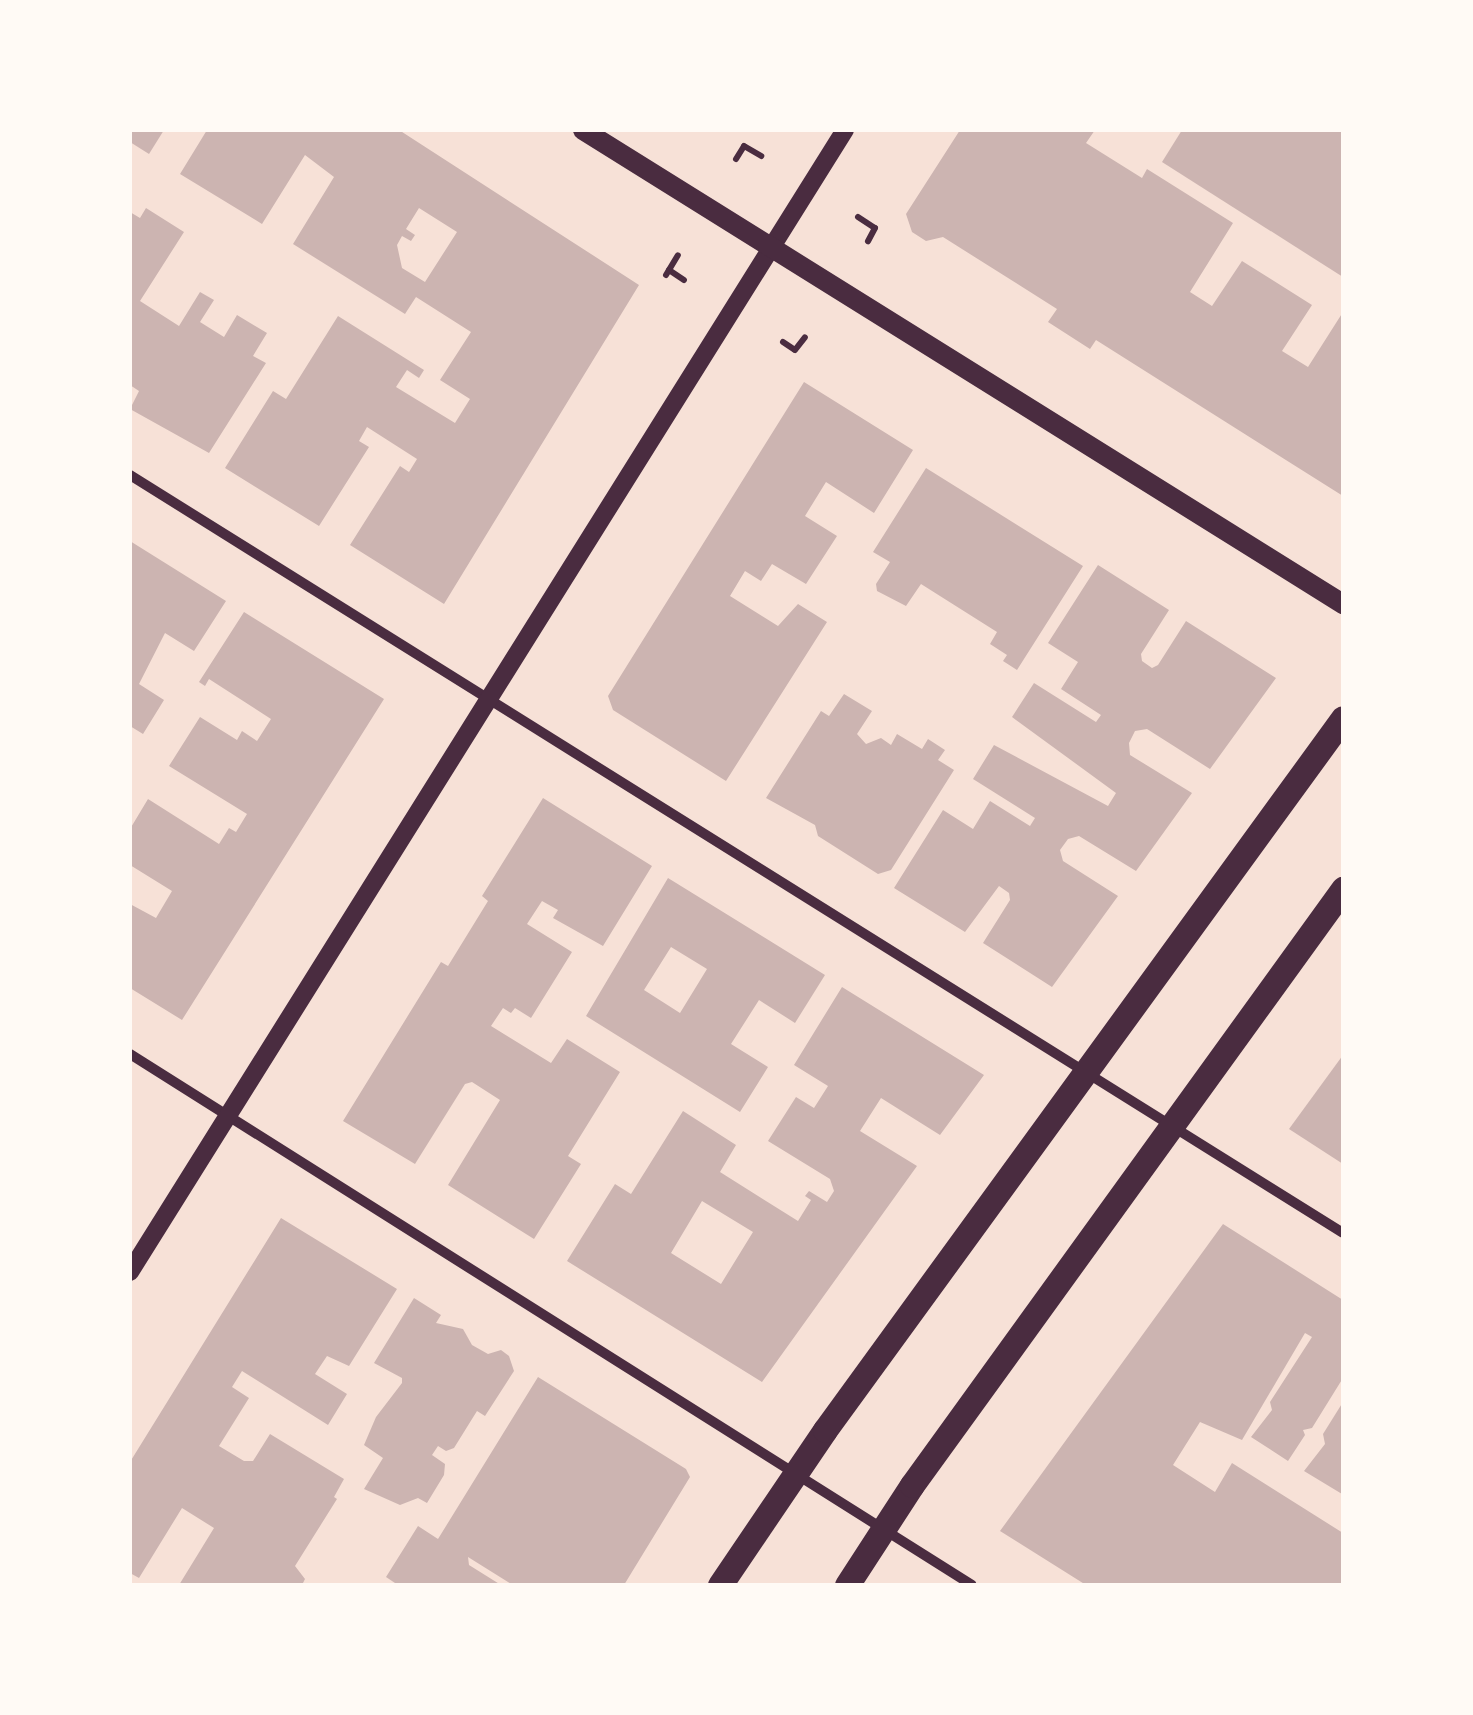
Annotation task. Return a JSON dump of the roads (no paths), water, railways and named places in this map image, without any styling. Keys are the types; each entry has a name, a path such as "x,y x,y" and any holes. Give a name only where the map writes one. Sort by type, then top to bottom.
{"main road":[{"path":"583,130 1343,604"},
{"path":"720,1585 794,1474 1343,718"},
{"path":"847,1585 1170,1126 1343,889"}],"street":[{"path":"130,1272 845,130"},
{"path":"130,475 1343,1233"},
{"path":"130,1054 972,1585"}]}
